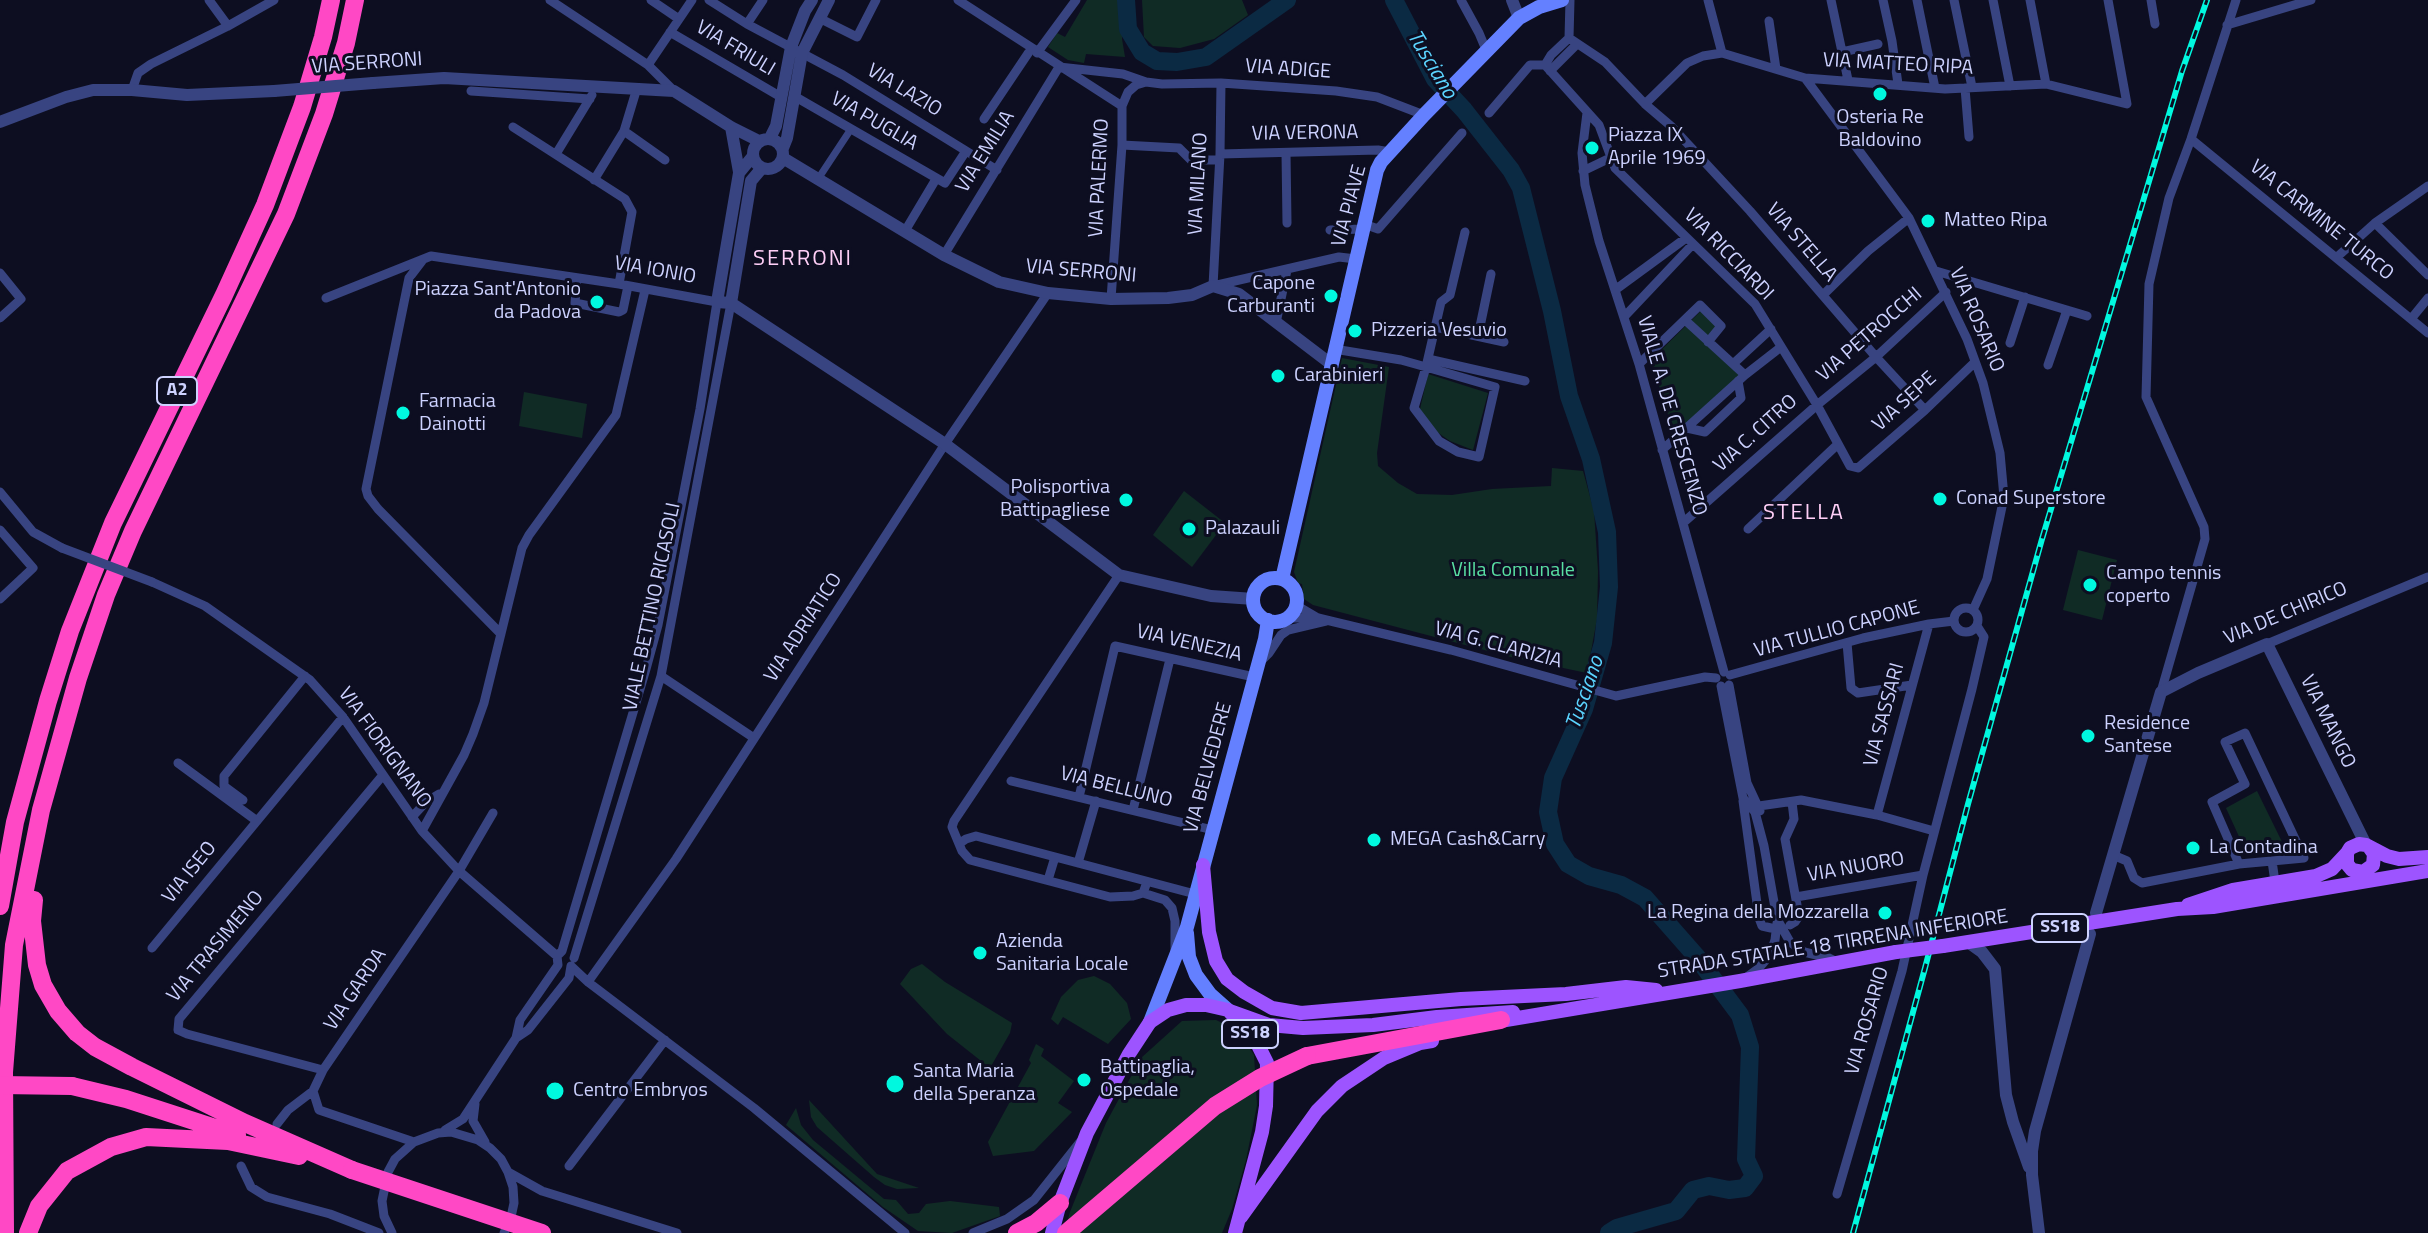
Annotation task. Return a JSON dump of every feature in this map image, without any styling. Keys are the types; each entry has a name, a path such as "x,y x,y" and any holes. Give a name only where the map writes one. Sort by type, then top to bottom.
{"highway":[{"name":"A2","path":"0,906 15,822 48,701 88,585 119,510 265,205 302,107 331,0"},
{"name":"A2","path":"5,1233 4,1072 14,945 41,810 78,678 106,595 157,478 286,214 324,114 346,43 355,0"},
{"path":"106,595 94,655 39,865 32,921 33,946 43,985 58,1011 77,1033 95,1047 245,1123 352,1170"},
{"path":"0,846 4,821 26,783"},
{"path":"1066,1233 1215,1106 1260,1078 1307,1056 1501,1020"},
{"path":"0,1085 72,1086 126,1099 542,1233"},
{"path":"28,1233 39,1206 67,1171 111,1147 146,1137 228,1141 289,1153"},
{"path":"1017,1233 1036,1223 1060,1203"}],"main road":[{"path":"1519,18 1539,7 1565,2"},
{"name":"VIA PIAVE","path":"1331,364 1377,170 1390,152 1519,18"},
{"path":"1282,579 1331,364"},
{"path":"1269,579 1282,579 1294,588 1296,605 1287,618 1274,622 1257,612 1255,592 1269,579"},
{"name":"VIA BELVEDERE","path":"1052,1233 1087,1133 1129,1054 1150,1022 1187,927 1268,620"},
{"path":"2368,846 2374,858 2363,870 2347,864 2348,850 2359,844 2368,846 2399,859 2428,857"},
{"name":"STRADA STATALE 18 TIRRENA INFERIORE","path":"2177,909 2218,893 2325,872 2332,869 2348,850"},
{"path":"1203,865 1209,932 1216,961 1227,979 1272,1008 1301,1013 1626,987 1676,992"},
{"name":"SS18","path":"2230,904 2290,886 2363,870 2428,865"},
{"name":"STRADA STATALE 18 TIRRENA INFERIORE","path":"1241,1217 1317,1111 1342,1086 1384,1058 1420,1043 1457,1036 1501,1020 1837,962 2177,909 2230,904 2428,871"},
{"name":"VIA BELVEDERE","path":"1187,927 1189,957 1196,975 1210,994 1255,1039 1267,1063 1262,1132 1235,1233"},
{"name":"SS18","path":"1150,1022 1168,1010 1186,1005 1228,1010"},
{"name":"STRADA STATALE 18 TIRRENA INFERIORE","path":"1228,1010 1269,1025 1303,1028 1373,1025 1501,1011 1542,1013"}],"street":[{"path":"209,0 228,26"},
{"path":"132,90 138,73 151,64 274,0"},
{"path":"550,0 648,65 674,91"},
{"path":"651,0 679,19"},
{"path":"648,65 692,0"},
{"name":"VIA LAZIO","path":"709,0 867,89 997,170"},
{"path":"747,24 763,0"},
{"path":"739,172 776,126 787,97 805,11 812,0"},
{"path":"796,50 829,0"},
{"path":"819,18 857,37 876,0"},
{"name":"VIA ADIGE","path":"958,0 1122,106"},
{"path":"984,119 1076,0"},
{"path":"1461,0 1487,52"},
{"path":"1512,0 1519,18"},
{"path":"1645,104 1687,63 1722,53 1708,0"},
{"path":"1831,0 1848,80"},
{"path":"1883,0 1898,84"},
{"path":"1917,0 1935,88"},
{"path":"1954,0 1968,88 1969,137"},
{"path":"1993,0 2010,86"},
{"path":"2030,0 2046,84"},
{"name":"VIA MATTEO RIPA","path":"1722,53 1805,78 1935,88 2046,84 2127,104 2108,0"},
{"path":"2151,0 2155,24"},
{"path":"2096,913 2205,539 2204,527 2146,397 2149,284 2169,198 2236,0"},
{"path":"2227,25 2311,0"},
{"path":"1489,113 1530,65 1551,72 1551,55 1573,42 1565,2"},
{"path":"1769,21 1776,69"},
{"name":"VIA FRIULI","path":"670,32 787,97"},
{"name":"VIA STELLA","path":"1573,42 1605,62 1672,127 1925,410"},
{"path":"1842,52 1878,44"},
{"name":"VIA ADIGE","path":"1059,67 1123,74 1162,84 1221,83 1349,93 1377,97 1428,112"},
{"name":"VIA EMILIA","path":"944,255 1059,67"},
{"name":"VIA RICCIARDI","path":"1551,72 1599,125 1615,168 1755,304 1850,466 1858,468"},
{"name":"VIA SERRONI","path":"0,122 93,90 187,95 444,78 592,93 637,88 674,91 731,127 736,135 759,146 779,142 783,153 818,179 944,255 999,282 1048,293 1111,299 1168,298 1192,295 1213,286 1339,257 1356,259"},
{"name":"VIA ROSARIO","path":"1805,78 1909,218 1946,292 1983,383 2000,453 2004,497 1987,579 1973,610"},
{"path":"1122,106 1128,92 1146,82"},
{"name":"VIA MILANO","path":"1213,286 1221,83"},
{"path":"594,180 624,131 637,88"},
{"path":"471,91 592,93 556,154"},
{"path":"762,168 773,168 783,153 787,138 787,97"},
{"name":"VIA PUGLIA","path":"787,97 851,129 936,179"},
{"name":"VIA PALERMO","path":"1111,299 1122,106"},
{"name":"VIALE A. DE CRESCENZO","path":"1587,113 1583,171 1599,241 1639,364 1684,522 1749,789 1759,806 1774,923 1790,942 1804,952 1837,962"},
{"path":"513,127 625,199 632,212 623,310 619,312 575,303 577,278"},
{"path":"717,302 739,172 731,127"},
{"path":"818,179 851,129"},
{"path":"624,131 665,160"},
{"path":"1330,230 1363,226 1378,229 1462,133"},
{"name":"VIA CARMINE TURCO","path":"2191,139 2428,333"},
{"name":"VIA VERONA","path":"1122,145 1179,148 1191,160 1286,153 1390,152"},
{"path":"731,303 751,181 762,168 759,146"},
{"path":"905,231 936,179 945,183 966,151"},
{"path":"1286,153 1287,223"},
{"path":"1583,171 1610,158"},
{"path":"2337,257 2375,223 2428,186"},
{"path":"1823,295 1878,242 1909,218"},
{"path":"2375,223 2428,275"},
{"path":"1427,363 1495,387 1479,457 1458,452 1439,441 1414,408 1441,302 1450,295 1465,232"},
{"path":"1615,290 1689,241"},
{"path":"1624,317 1689,241"},
{"name":"VIA IONIO","path":"326,298 431,256 731,303 945,444 1119,575"},
{"path":"423,260 409,278 366,489 378,509 501,634"},
{"path":"1276,323 1287,270"},
{"path":"1936,271 2087,316"},
{"path":"0,273 21,299 0,318"},
{"path":"1478,336 1491,274"},
{"path":"1213,286 1239,294 1331,364"},
{"path":"422,831 464,755 484,703 522,548 616,415 645,290"},
{"name":"VIA PETROCCHI","path":"1817,405 1876,357 1946,292"},
{"name":"VIA ADRIATICO","path":"588,982 676,859 945,444 1048,293"},
{"path":"2010,343 2025,297"},
{"path":"2411,319 2428,298"},
{"name":"VIALE BETTINO RICASOLI","path":"516,1038 520,1020 559,957 658,625 700,409 717,302"},
{"name":"VIALE BETTINO RICASOLI","path":"516,1038 528,1030 569,978 661,676 731,303"},
{"path":"1639,364 1700,305 1721,326 1708,342"},
{"path":"2048,365 2067,310"},
{"path":"1685,320 1733,364 1742,378 1741,398 1705,432 1687,428"},
{"path":"1435,327 1504,342"},
{"path":"1733,364 1771,329"},
{"path":"1662,450 1781,347"},
{"path":"1334,349 1525,381"},
{"name":"VIA SEPE","path":"1858,468 1975,362"},
{"name":"VIA C. CITRO","path":"1684,522 1817,405"},
{"path":"1748,529 1838,444"},
{"name":"VIA FIORIGNANO","path":"0,492 33,532 62,548 205,606 305,676 343,717 422,831 459,871 559,957 570,951 573,962"},
{"path":"0,530 33,568 0,599"},
{"path":"1176,956 1175,921 1172,908 1165,900 1149,893 1110,897 970,860 954,833 954,821 1119,575 1211,596 1254,599"},
{"name":"VIA DE CHIRICO","path":"2161,692 2198,673 2428,577"},
{"name":"VIA G. CLARIZIA","path":"1296,605 1318,618"},
{"path":"1961,609 1973,610 1978,617 1974,630 1964,632 1957,629 1955,615 1961,609"},
{"name":"VIA G. CLARIZIA","path":"1287,618 1318,618 1451,650 1616,696 1705,677 1724,679"},
{"path":"1256,670 1288,630 1329,621"},
{"name":"VIA TULLIO CAPONE","path":"1724,679 1847,643 1954,621"},
{"name":"VIA SASSARI","path":"1877,815 1929,624"},
{"name":"VIA ROSARIO","path":"1837,1194 1902,971 1923,875 1972,689 1984,637 1977,626"},
{"path":"1847,643 1851,688 1858,693 1912,685"},
{"name":"VIA MANGO","path":"2267,644 2351,818 2368,846"},
{"name":"VIA VENEZIA","path":"1079,797 1115,646 1170,659 1256,670"},
{"path":"1133,810 1170,659"},
{"path":"243,800 224,786 224,776 305,676"},
{"path":"661,676 754,738"},
{"name":"VIALE A. DE CRESCENZO","path":"1724,679 1759,918 1762,926 1774,923"},
{"name":"VIA ISEO","path":"152,948 343,717"},
{"path":"2113,855 2127,861 2134,878 2142,883 2239,864 2304,858 2245,733 2225,742 2245,784"},
{"path":"178,763 257,821"},
{"name":"VIA TRASIMENO","path":"323,1070 187,1034 178,1030 179,1019 383,775"},
{"path":"2239,864 2212,802 2264,775"},
{"name":"VIA BELLUNO","path":"1011,781 1213,830"},
{"path":"413,819 426,802 442,792"},
{"name":"VIALE A. DE CRESCENZO","path":"1743,798 1755,812 1764,846"},
{"path":"1759,806 1801,800 1877,815 1934,831"},
{"path":"1078,863 1096,801"},
{"path":"402,802 426,802"},
{"path":"1790,925 1799,916 1785,839 1794,819 1792,802"},
{"path":"413,819 432,813"},
{"name":"VIA GARDA","path":"277,1124 288,1110 313,1091 323,1070 459,871 493,813"},
{"name":"VIA MANGO","path":"2348,850 2351,818"},
{"path":"960,843 976,836 1195,894"},
{"path":"1048,880 1055,857"},
{"path":"2272,861 2275,882"},
{"name":"VIA NUORO","path":"1796,897 1923,875"},
{"path":"1143,893 1147,882"},
{"path":"1735,982 1758,969 1770,955 1775,940 1774,923"},
{"path":"2039,1233 2032,1175 2035,1131 2090,934"},
{"path":"1968,942 1982,952 1995,969 2006,1095 2032,1175"},
{"path":"559,957 566,969 573,962 588,982 754,1108 905,1233"},
{"path":"392,1233 384,1216 382,1201 383,1186 395,1159 414,1142 456,1125 463,1119 516,1038"},
{"path":"569,1166 665,1040"},
{"path":"313,1091 319,1110"},
{"path":"476,1097 473,1121 480,1135 501,1159 513,1187 514,1203 504,1233"},
{"path":"288,1110 305,1106 414,1142"},
{"path":"438,1133 464,1134 490,1148"},
{"path":"973,1233 1007,1219 1034,1200 1087,1133"},
{"path":"241,1166 251,1187 267,1197 330,1214 379,1233"},
{"path":"508,1172 542,1191 677,1233"}],"green space":[{"path":"1087,0 1122,0 1125,57 1086,54 1084,63 1068,60 1048,47 1057,33 1065,37"},
{"path":"1142,0 1242,0 1248,15 1214,39 1180,48 1153,46 1144,37"},
{"path":"1705,307 1725,326 1713,340 1745,370 1674,434 1651,360"},
{"name":"Villa Comunale","path":"1342,358 1389,367 1377,453 1378,466 1417,494 1452,495 1551,486 1552,468 1583,471 1594,511 1598,571 1597,619 1587,673 1511,657 1313,605 1304,599 1302,584 1298,583 1294,572"},
{"path":"1428,374 1488,393 1473,450 1450,441 1434,430 1420,409"},
{"path":"524,392 587,404 582,438 519,426"},
{"name":"Palazauli","path":"1184,491 1225,523 1192,567 1153,535"},
{"name":"Campo tennis coperto","path":"2078,550 2117,560 2102,620 2063,610"},
{"path":"2257,791 2285,848 2247,854 2226,808"},
{"path":"922,964 945,982 1012,1023 1010,1033 990,1068 947,1034 900,984 911,969"},
{"path":"1094,976 1110,984 1127,1003 1131,1019 1108,1044 1063,1017 1058,1025 1051,1019 1061,997 1078,980"},
{"path":"1216,1020 1239,1031 1254,1055 1257,1105 1246,1160 1222,1233 1064,1233 1106,1123 1141,1058 1182,1021"},
{"path":"1036,1044 1044,1049 1041,1056 1074,1081 1058,1103 1072,1112 1034,1151 993,1156 988,1142 1031,1063 1029,1060"},
{"path":"809,1100 877,1174 919,1188 897,1189 874,1177 817,1127 811,1117"},
{"path":"796,1108 801,1125 813,1140 884,1199 896,1200 908,1214 919,1213 926,1204 950,1201 999,1207 1000,1216 952,1233 918,1231 883,1207 786,1125"}],"waterway":[{"name":"Tusciano","path":"1126,0 1128,29 1142,52 1157,61 1177,62 1206,57 1287,0"},
{"name":"Tusciano","path":"1394,0 1435,79 1464,110 1511,170 1521,188 1552,311 1569,396 1591,459 1607,532 1609,587 1603,643 1584,709 1553,778 1548,812 1555,844 1568,864 1589,876 1621,885 1645,898 1696,956 1740,1015 1750,1047 1746,1159 1754,1176 1745,1188 1729,1190 1709,1186 1693,1190 1676,1211 1609,1233"}],"railway":[{"path":"1853,1233 2042,539 2182,71 2207,0"}],"place":[{"name":"Osteria Re Baldovino","path":"1880,94"},
{"name":"Piazza IX Aprile 1969","path":"1592,148"},
{"name":"Matteo Ripa","path":"1928,221"},
{"name":"Capone Carburanti","path":"1331,296"},
{"name":"Piazza Sant'Antonio da Padova","path":"597,302"},
{"name":"Pizzeria Vesuvio","path":"1355,331"},
{"name":"Carabinieri","path":"1278,376"},
{"name":"Farmacia Dainotti","path":"403,413"},
{"name":"Conad Superstore","path":"1940,499"},
{"name":"Polisportiva Battipagliese","path":"1126,500"},
{"name":"Palazauli","path":"1189,529"},
{"name":"Campo tennis coperto","path":"2090,585"},
{"name":"Residence Santese","path":"2088,736"},
{"name":"MEGA Cash&Carry","path":"1374,840"},
{"name":"La Contadina","path":"2193,848"},
{"name":"La Regina della Mozzarella","path":"1885,913"},
{"name":"Azienda Sanitaria Locale","path":"980,953"},
{"name":"Battipaglia, Ospedale","path":"1084,1080"},
{"name":"Santa Maria della Speranza","path":"895,1084"},
{"name":"Centro Embryos","path":"555,1091"}],"district":[{"name":"SERRONI","path":"803,260"},
{"name":"STELLA","path":"1804,514"}]}
